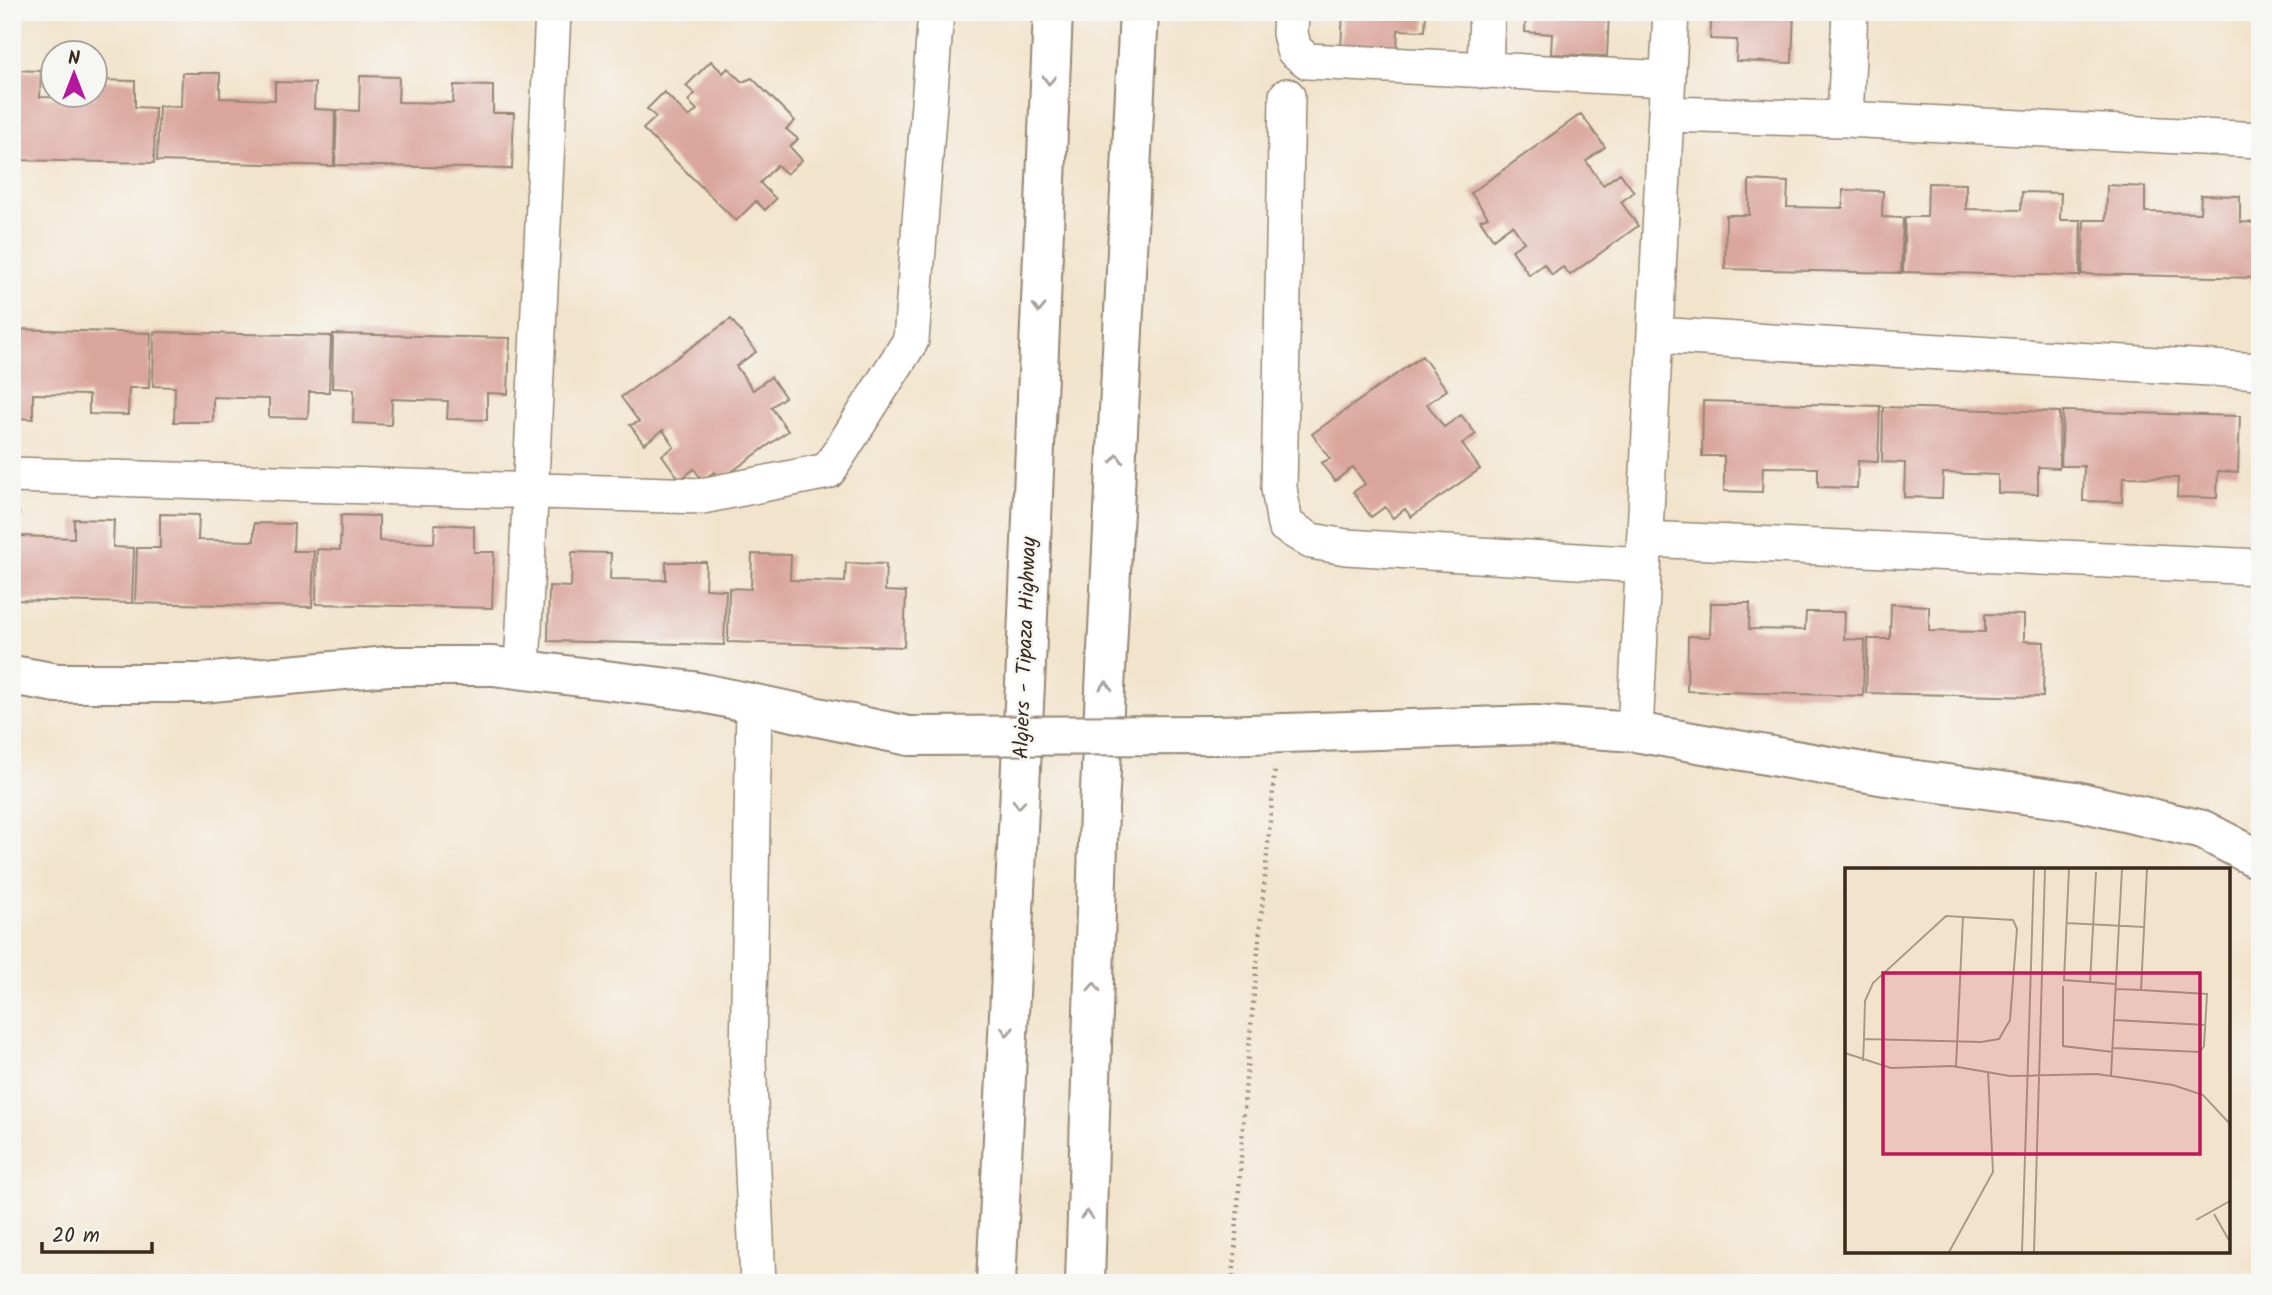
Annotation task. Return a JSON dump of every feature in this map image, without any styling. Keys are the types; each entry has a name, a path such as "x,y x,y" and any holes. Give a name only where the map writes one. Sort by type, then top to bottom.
{"main road":[{"name":"Algiers - Tipaza Highway","path":"996,1283 1053,12"},
{"path":"1085,1283 1099,809 1139,12"},
{"path":"12,675 58,683 201,683 388,666 493,666 693,691 909,736 1279,734 1535,725 1635,732 1886,776 2076,801 2203,830 2260,860"}],"street":[{"path":"522,670 553,12"},
{"path":"12,475 702,496 828,471 911,340 936,12"},
{"path":"1291,12 1290,33 1294,50 1308,61 1668,79"},
{"path":"1485,71 1487,12"},
{"path":"1635,732 1671,12"},
{"path":"1845,119 1850,12"},
{"path":"1287,96 1279,488 1285,525 1311,541 1346,547 2260,567"},
{"path":"1666,114 1845,119 2260,140"},
{"path":"1655,335 2260,371"},
{"path":"754,705 748,1060 758,1283"}],"path":[{"path":"1233,1283 1246,1079 1279,734"}],"building":[{"path":"824,12 881,12 880,20 824,17"},
{"path":"1343,12 1426,12 1425,31 1398,30 1397,50 1341,48"},
{"path":"1526,12 1609,12 1607,56 1551,54 1552,34 1525,32"},
{"path":"1712,12 1794,12 1792,63 1736,61 1737,40 1710,39"},
{"path":"711,61 723,73 728,68 742,82 752,78 795,121 786,129 798,139 790,147 802,160 787,174 777,165 760,183 776,199 765,210 756,201 736,221 643,129 656,117 647,109 664,92 689,117 697,110 688,101 695,94 686,86"},
{"path":"12,70 38,71 38,108 108,108 108,80 135,81 135,107 155,108 154,163 12,160"},
{"path":"182,73 220,73 220,98 275,100 275,82 315,83 314,109 335,110 334,166 157,161 159,106 181,107"},
{"path":"360,76 399,77 398,102 453,103 454,85 493,86 493,113 514,113 512,169 335,165 337,110 359,111"},
{"path":"1581,114 1605,147 1586,161 1603,185 1620,173 1634,192 1621,202 1638,226 1570,275 1563,267 1552,275 1544,264 1529,275 1512,250 1524,242 1512,225 1493,239 1480,220 1488,217 1471,193"},
{"path":"1749,180 1788,182 1787,207 1843,208 1843,190 1883,191 1882,217 1903,218 1901,273 1725,269 1726,215 1749,215"},
{"path":"1928,183 1966,184 1966,209 2021,210 2022,192 2061,193 2060,220 2081,220 2080,276 1903,272 1905,217 1927,217"},
{"path":"2107,185 2145,187 2145,212 2200,213 2201,195 2240,196 2240,222 2260,223 2259,278 2082,274 2084,220 2106,220"},
{"path":"731,319 756,352 736,366 753,390 771,377 785,397 771,407 788,431 720,480 714,472 702,480 694,469 680,480 662,455 674,447 663,430 644,444 630,425 639,422 621,397"},
{"path":"12,329 151,333 149,388 129,388 128,415 89,414 89,395 33,394 33,419 12,418"},
{"path":"154,332 331,336 329,392 309,392 308,418 269,417 269,399 213,397 213,422 174,422 175,387 153,386"},
{"path":"333,334 510,338 508,394 487,393 487,420 447,419 448,401 392,399 391,425 353,423 354,389 332,388"},
{"path":"1422,356 1447,390 1427,404 1444,427 1461,415 1476,434 1462,444 1480,469 1411,517 1405,509 1393,518 1385,507 1371,517 1353,492 1365,484 1353,467 1335,481 1321,463 1330,459 1312,434"},
{"path":"1703,401 1880,406 1878,462 1858,461 1857,488 1818,487 1818,468 1763,467 1762,492 1724,491 1724,456 1702,456"},
{"path":"1883,407 2060,412 2059,468 2038,467 2038,494 1998,493 1998,475 1943,473 1942,498 1904,497 1905,463 1882,462"},
{"path":"2063,411 2240,416 2238,472 2218,471 2217,498 2177,497 2178,478 2123,477 2122,502 2083,501 2084,466 2061,466"},
{"path":"12,511 19,511 19,536 74,538 74,519 114,520 113,547 134,548 132,603 12,600"},
{"path":"160,514 199,515 198,540 254,541 254,523 294,524 293,551 314,551 312,607 135,603 137,548 160,548"},
{"path":"341,515 379,516 379,541 434,543 435,524 474,526 474,552 494,552 492,608 316,604 317,549 340,550"},
{"path":"572,552 611,553 610,579 666,580 666,562 706,562 705,589 726,590 724,645 548,641 549,586 571,587"},
{"path":"752,554 791,555 790,580 845,582 846,563 886,564 885,591 906,592 904,647 728,642 729,588 751,589"},
{"path":"1711,603 1750,603 1749,629 1805,630 1806,612 1845,612 1844,639 1865,640 1863,696 1687,691 1688,636 1710,637"},
{"path":"1891,604 1929,606 1929,631 1985,632 1985,614 2024,615 2024,641 2044,642 2043,697 1866,693 1868,639 1890,639"}]}
